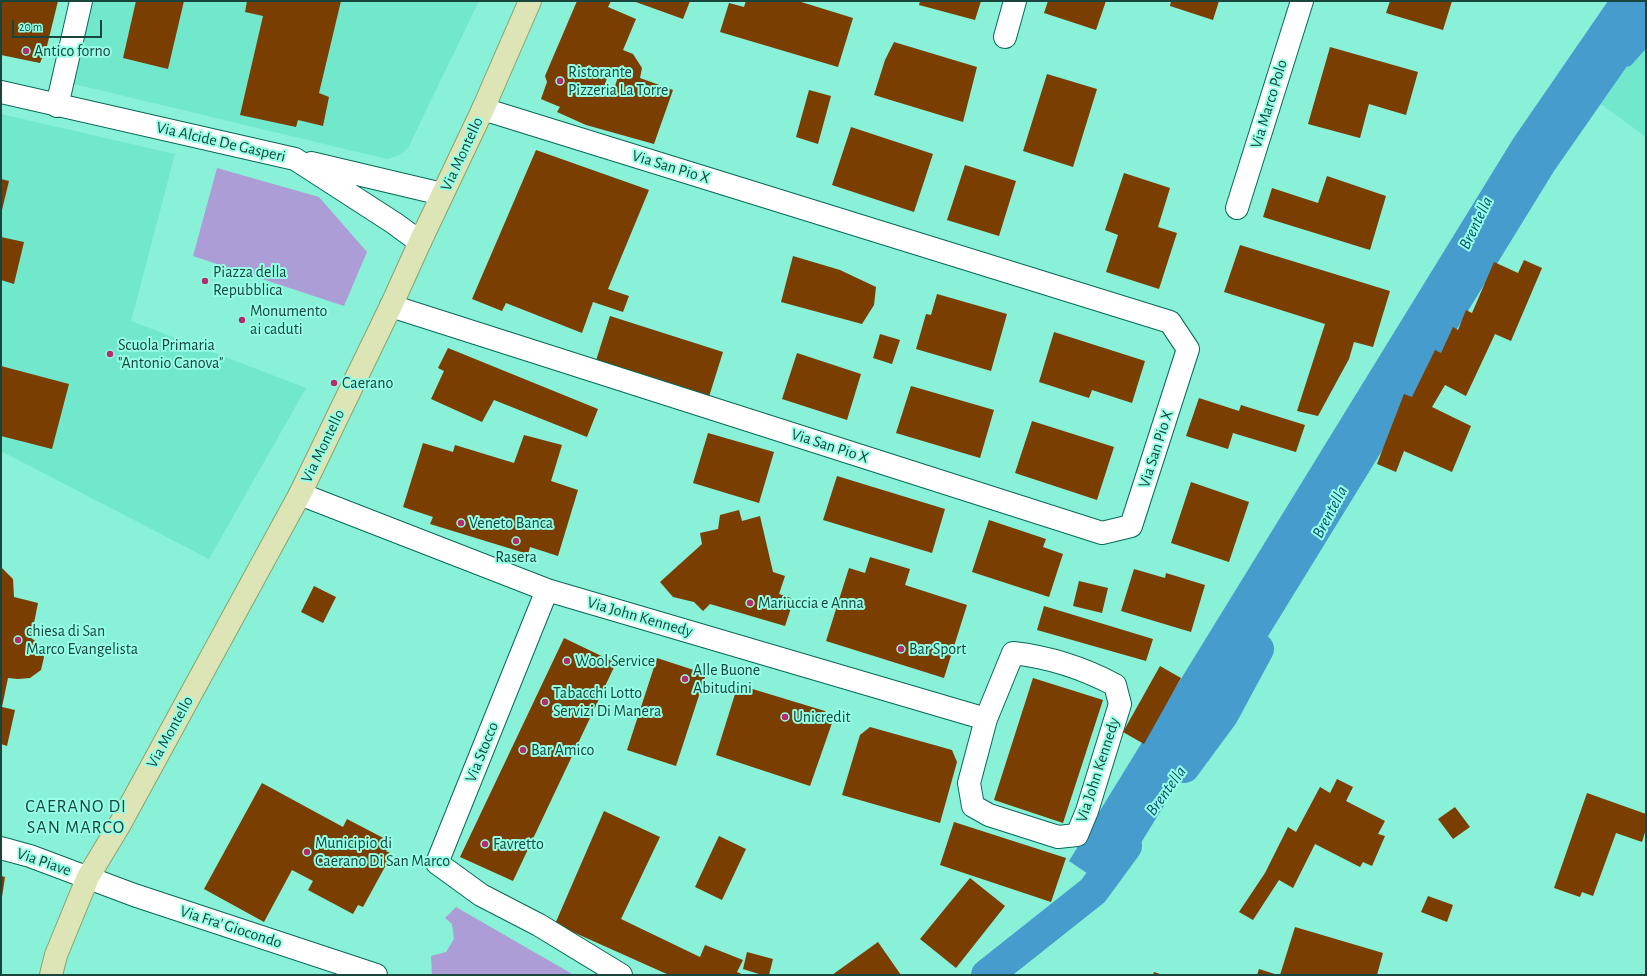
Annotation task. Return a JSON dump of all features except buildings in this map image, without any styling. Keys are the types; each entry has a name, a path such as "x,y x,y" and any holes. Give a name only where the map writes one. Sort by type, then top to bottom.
{"main road":[{"name":"Via Montello","path":"51,975 56,955 88,877 120,824 300,494 391,306 483,109 530,1"}],"street":[{"path":"57,106 81,1"},
{"path":"1005,37 1015,1"},
{"name":"Via Marco Polo","path":"1237,208 1302,1"},
{"name":"Via Alcide De Gasperi","path":"1,92 294,159 394,222 420,242"},
{"name":"Via San Pio X","path":"391,306 1102,533 1130,526 1188,349 1170,322 483,109"},
{"path":"294,159 442,194"},
{"name":"Via John Kennedy","path":"300,494 547,590 986,719"},
{"name":"Via Stocco","path":"547,590 437,862 481,895 539,925 621,975"},
{"name":"Via John Kennedy","path":"1013,653 1040,656 1096,674 1114,685 1120,704 1087,811 1077,835 1058,837 989,815 973,806 969,783 986,719 1013,653"},
{"name":"Via Piave","path":"1,848 30,856 88,877"},
{"name":"Via Fra' Giocondo","path":"88,877 134,895 376,975"}],"shaded area":[{"path":"92,1 479,1 408,148 400,155 387,159 74,84"},
{"path":"1646,39 1646,137 1601,104"},
{"name":"Scuola Primaria \"Antonio Canova\"","path":"1,114 175,154 131,321 306,388 209,559 1,451"},
{"path":"217,168 319,197 367,252 344,306 193,256"},
{"path":"456,907 574,975 432,975 431,956 446,952 454,939 452,924 445,918"}],"water":[{"path":"1608,1 1646,1 1646,39 1554,171 1112,890 1069,861 1513,139"}],"waterway":[{"path":"1628,62 1646,42"},
{"name":"Brentella","path":"1184,767 1223,714 1258,649"},
{"name":"Brentella","path":"987,975 1093,891 1126,846"}],"place":[{"name":"Antico forno","path":"26,51"},
{"name":"Ristorante Pizzeria La Torre","path":"560,81"},
{"name":"Piazza della Repubblica","path":"205,281"},
{"name":"Monumento ai caduti","path":"242,320"},
{"name":"Scuola Primaria \"Antonio Canova\"","path":"110,354"},
{"name":"Caerano","path":"334,383"},
{"name":"Veneto Banca","path":"461,523"},
{"name":"Rasera","path":"516,541"},
{"name":"Mariuccia e Anna","path":"750,603"},
{"name":"chiesa di San Marco Evangelista","path":"18,640"},
{"name":"Bar Sport","path":"901,649"},
{"name":"Wool Service","path":"567,661"},
{"name":"Alle Buone Abitudini","path":"685,679"},
{"name":"Tabacchi Lotto Servizi Di Manera","path":"545,702"},
{"name":"Unicredit","path":"785,717"},
{"name":"Bar Amico","path":"523,750"},
{"name":"Favretto","path":"485,844"},
{"name":"Municipio di Caerano Di San Marco","path":"307,852"}],"district":[{"name":"CAERANO DI SAN MARCO","path":"76,817"}]}
